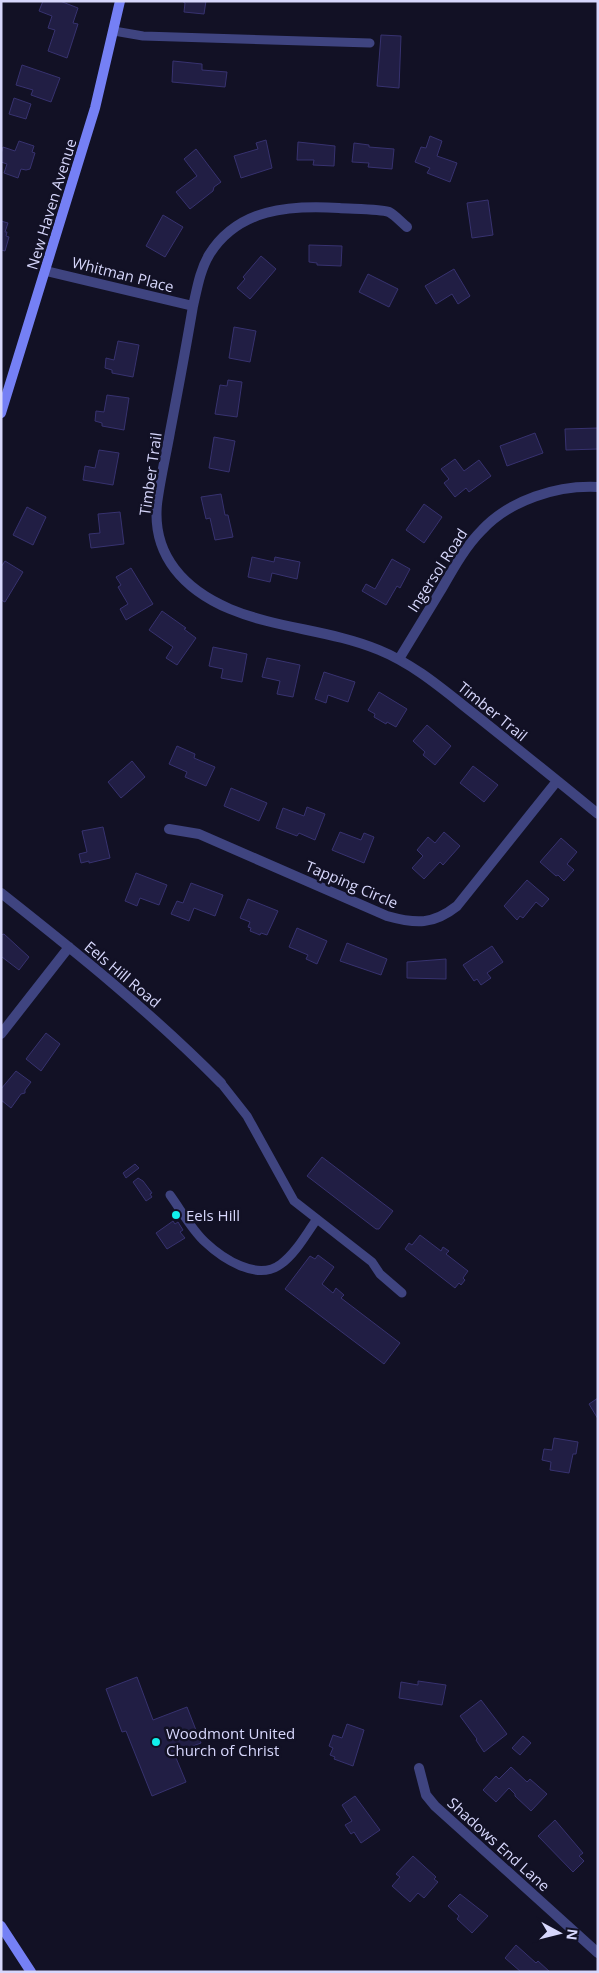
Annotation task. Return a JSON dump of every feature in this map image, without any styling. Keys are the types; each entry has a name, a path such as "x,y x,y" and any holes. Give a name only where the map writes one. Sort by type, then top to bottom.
{"main road":[{"name":"New Haven Avenue","path":"1,413 95,108 120,1"},
{"path":"1,1926 31,1972"}],"street":[{"name":"Timber Trail","path":"407,227 388,212 310,206 289,207 252,217 236,226 219,241 208,256 193,306 157,503 160,540 170,561 186,583 210,600 231,610 262,619 345,637 399,659 435,683 598,814"},
{"name":"Whitman Place","path":"46,271 193,306"},
{"name":"Ingersol Road","path":"399,659 462,553 484,528 515,506 536,496 563,490 598,488"},
{"name":"Tapping Circle","path":"169,830 199,834 387,916 414,922 426,922 437,919 457,906 557,781"},
{"name":"Eels Hill Road","path":"1,893 69,947 177,1038 221,1083"},
{"path":"1,1034 69,947"},
{"name":"Shadows End Lane","path":"419,1768 426,1795 435,1806 598,1953"}],"lane":[{"path":"114,31 143,36 370,43"},
{"path":"221,1083 247,1116 294,1201 372,1262 380,1274 402,1293"},
{"path":"170,1195 204,1241 231,1261 248,1268 267,1270 280,1265 295,1249 317,1219"}],"building":[{"path":"43,1 60,1 78,8 73,23 78,24 67,58 48,51 55,30 48,28 52,16 39,11"},
{"path":"182,1 206,1 204,14 184,12 185,3"},
{"path":"381,35 401,36 399,88 377,86"},
{"path":"173,61 202,64 202,70 227,72 225,87 172,82"},
{"path":"22,65 60,78 51,102 31,95 33,90 16,85"},
{"path":"14,98 31,104 26,119 9,114"},
{"path":"430,136 442,141 437,156 457,163 450,182 427,173 430,168 415,162 421,147 426,148"},
{"path":"266,140 272,168 241,178 234,156 258,149 256,143"},
{"path":"19,141 34,146 32,152 35,153 30,169 21,169 18,178 4,173 7,164 1,162 1,154 3,147 15,151"},
{"path":"298,142 335,146 334,166 313,165 314,160 297,160"},
{"path":"354,143 369,145 369,147 394,149 392,169 368,167 369,163 352,162"},
{"path":"196,149 221,182 214,187 213,191 190,209 176,192 197,176 184,159"},
{"path":"488,200 493,235 472,238 467,203"},
{"path":"163,215 183,227 165,257 146,246"},
{"path":"1,221 8,223 5,232 7,232 6,236 9,237 5,251 1,250"},
{"path":"309,245 342,246 341,266 317,265 317,263 309,262"},
{"path":"261,256 276,269 250,299 237,288 245,279 243,277"},
{"path":"454,269 470,296 458,304 452,294 436,304 425,286"},
{"path":"368,274 398,289 389,307 359,292"},
{"path":"234,327 256,331 250,362 229,358"},
{"path":"118,341 139,345 133,377 112,373 112,370 105,368 106,358 114,360"},
{"path":"228,380 242,382 237,417 215,414 220,385 227,386"},
{"path":"107,395 129,398 124,430 102,426 102,423 95,421 96,411 104,412"},
{"path":"598,428 598,449 566,450 565,429"},
{"path":"535,433 543,453 507,466 500,446"},
{"path":"214,437 235,441 229,472 209,468"},
{"path":"99,450 119,453 113,485 83,480 85,466 95,468"},
{"path":"455,459 464,471 479,460 491,476 469,492 466,488 455,497 444,483 449,479 441,469"},
{"path":"221,494 225,515 228,515 233,537 215,540 210,518 206,519 201,497"},
{"path":"424,504 442,517 424,543 406,530"},
{"path":"27,507 46,517 33,545 13,535"},
{"path":"120,512 124,544 91,548 89,534 100,533 98,514"},
{"path":"252,557 274,562 275,557 300,562 297,579 272,573 270,582 248,577"},
{"path":"392,559 410,569 400,588 397,586 386,605 362,591 366,584 375,589"},
{"path":"5,561 23,572 5,602 1,600 1,567"},
{"path":"131,568 153,604 126,620 120,609 128,604 118,587 121,585 116,577"},
{"path":"162,611 186,628 184,629 196,638 177,665 166,658 173,647 149,630"},
{"path":"213,647 247,654 242,682 221,678 223,669 209,666"},
{"path":"267,658 300,665 293,697 277,694 280,681 262,677"},
{"path":"324,672 355,682 348,702 328,695 326,703 315,699"},
{"path":"379,692 407,709 396,727 374,717 375,714 368,710"},
{"path":"427,725 451,746 435,765 423,755 425,752 413,741"},
{"path":"177,746 195,754 194,758 215,767 206,786 185,777 187,772 169,764"},
{"path":"132,761 145,777 121,798 108,782"},
{"path":"473,766 498,785 484,802 460,783"},
{"path":"231,788 267,803 259,821 224,806"},
{"path":"307,807 325,814 315,840 299,833 297,836 276,828 283,808 304,816"},
{"path":"103,827 110,858 81,863 79,854 87,852 82,831"},
{"path":"340,832 361,840 364,833 374,837 364,863 332,850"},
{"path":"444,832 460,846 443,865 440,862 424,879 412,868 423,856 417,850 428,837 435,843"},
{"path":"561,838 577,852 567,864 574,870 564,881 540,862"},
{"path":"136,873 167,885 159,905 140,898 137,906 125,901"},
{"path":"527,880 549,899 542,907 536,902 523,918 520,916 517,920 504,906"},
{"path":"191,883 223,895 215,916 194,908 189,921 171,914 177,901 183,903"},
{"path":"248,899 278,911 267,935 261,933 260,935 250,931 251,928 248,927 250,922 240,918"},
{"path":"297,928 327,941 317,964 306,959 308,955 289,947"},
{"path":"4,934 29,957 19,970 1,958 1,935"},
{"path":"347,943 387,959 381,975 340,961"},
{"path":"492,946 503,962 487,973 491,978 481,985 477,979 474,981 463,965"},
{"path":"446,959 446,979 407,978 407,962"},
{"path":"46,1033 60,1044 41,1071 26,1059"},
{"path":"16,1071 31,1082 25,1093 21,1094 11,1108 1,1100 1,1089"},
{"path":"322,1157 393,1211 379,1229 376,1229 307,1176"},
{"path":"135,1164 139,1168 126,1178 123,1173"},
{"path":"138,1178 143,1181 152,1193 150,1194 152,1197 146,1201 133,1182"},
{"path":"173,1221 175,1224 178,1222 183,1230 180,1232 185,1238 167,1249 156,1233"},
{"path":"420,1235 441,1251 443,1247 449,1251 446,1254 468,1271 461,1285 459,1283 455,1288 405,1249 409,1243 412,1245"},
{"path":"318,1255 334,1267 322,1284 333,1293 336,1288 344,1295 341,1298 400,1343 384,1364 285,1289 310,1256 315,1259"},
{"path":"598,1398 598,1419 589,1404"},
{"path":"554,1438 578,1442 569,1473 550,1470 551,1462 542,1460 544,1449 552,1450"},
{"path":"137,1677 153,1720 187,1707 201,1743 174,1753 186,1782 152,1796 126,1731 122,1732 106,1689"},
{"path":"418,1681 446,1685 442,1705 399,1698 401,1682 418,1685"},
{"path":"481,1700 507,1734 484,1752 460,1716"},
{"path":"347,1724 364,1730 353,1766 334,1759 335,1757 330,1755 333,1748 329,1746 333,1735 342,1738"},
{"path":"523,1736 531,1743 520,1755 512,1748"},
{"path":"511,1767 527,1782 530,1779 547,1794 531,1811 509,1788 496,1802 483,1790 496,1776 499,1779"},
{"path":"355,1796 380,1830 361,1843 354,1832 351,1834 345,1825 352,1821 342,1805"},
{"path":"555,1820 583,1853 579,1856 584,1861 573,1872 538,1836"},
{"path":"413,1856 436,1877 434,1879 438,1882 424,1898 418,1893 410,1902 392,1886 400,1877 396,1874"},
{"path":"460,1894 488,1916 472,1933 457,1919 459,1916 448,1906"},
{"path":"516,1945 536,1963 538,1961 550,1972 521,1972 505,1958"}],"place":[{"name":"Eels Hill","path":"176,1215"},
{"name":"Woodmont United Church of Christ","path":"156,1742"}]}
